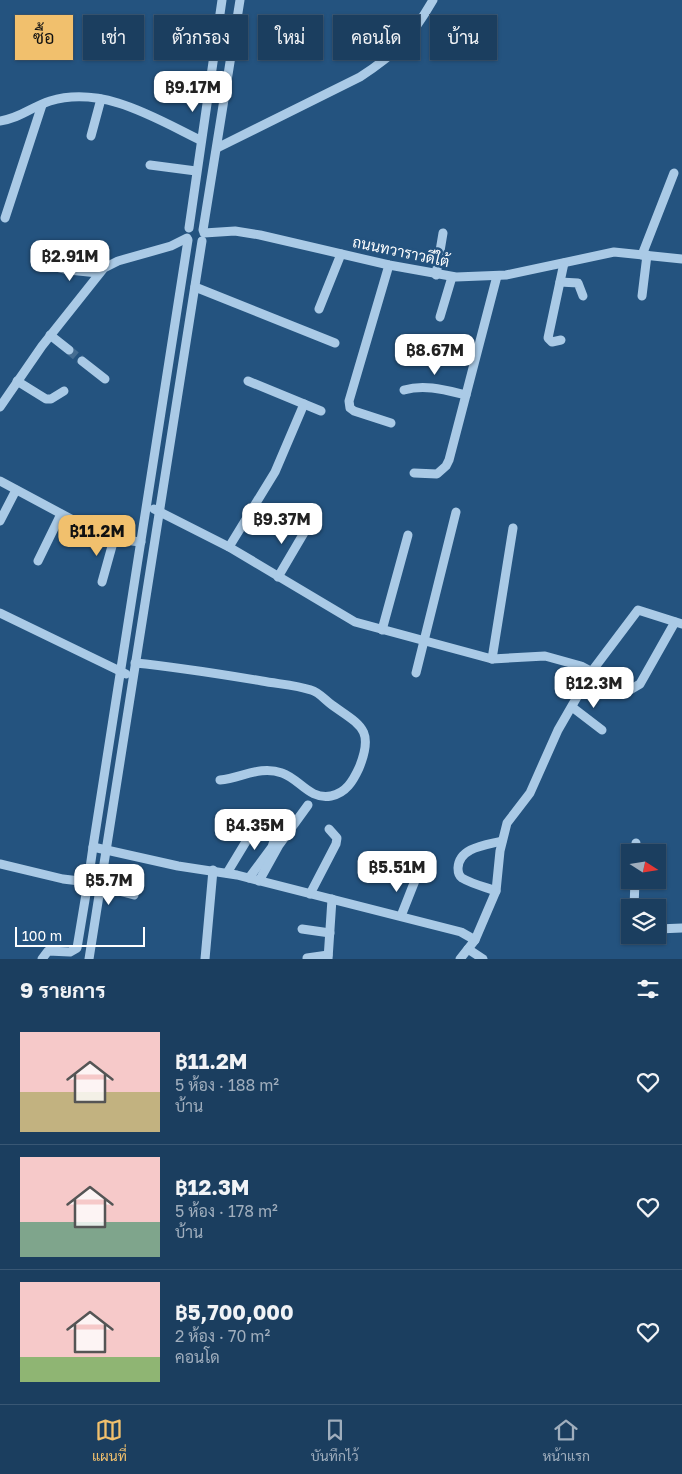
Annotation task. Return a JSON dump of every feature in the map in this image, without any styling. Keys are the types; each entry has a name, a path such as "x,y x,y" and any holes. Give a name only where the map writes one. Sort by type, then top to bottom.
{"street":[{"path":"42,959 48,951 70,952 77,948 141,542 222,0"},
{"path":"89,959 158,510 240,0"},
{"path":"217,148 360,77 382,63 402,46 413,33 433,0"},
{"path":"0,121 23,116 42,105 69,98 100,99 150,114 200,140"},
{"path":"92,136 100,99"},
{"path":"5,218 42,105"},
{"path":"150,164 196,171"},
{"path":"642,296 645,255 674,173"},
{"path":"188,228 196,225 203,235"},
{"name":"ถนนทวาราวดีใต้","path":"203,235 235,231 290,241 388,265 452,277 496,276 614,252 682,259"},
{"path":"436,275 443,233"},
{"path":"0,406 3,396 17,381 50,335 108,264 158,250 187,239 195,243 203,235"},
{"path":"319,309 341,254"},
{"path":"561,340 552,342 548,338 564,263"},
{"path":"48,264 69,270 98,274"},
{"path":"388,265 348,401 350,408 390,423"},
{"path":"414,473 437,474 446,466 496,276"},
{"path":"440,317 452,277"},
{"path":"560,282 578,283 583,296"},
{"path":"195,287 335,343"},
{"path":"50,335 69,350"},
{"path":"82,361 105,379"},
{"path":"17,381 46,399 51,399 64,391"},
{"path":"248,381 321,411"},
{"path":"404,390 414,387 430,387 466,395"},
{"path":"229,546 275,472 304,404"},
{"path":"0,481 99,534 114,539 141,542"},
{"path":"0,521 16,490"},
{"path":"146,507 158,510 229,546 344,616 382,630 492,659 545,656 574,663 592,671 622,689 632,690 640,684 678,623 641,609 635,612 592,671 554,739 530,794 507,823 502,842 496,892 475,940 460,959"},
{"path":"416,673 456,512"},
{"path":"38,561 62,514"},
{"path":"278,577 308,526"},
{"path":"492,659 513,528"},
{"path":"382,630 408,535"},
{"path":"102,582 114,539"},
{"path":"0,613 133,677"},
{"path":"135,663 312,690 356,719 364,735 365,744 354,778 348,788 332,796 315,795 305,790 287,775 268,770 260,769 234,779 220,780"},
{"path":"572,707 602,730"},
{"path":"259,881 279,845 308,805"},
{"path":"227,873 259,820"},
{"path":"310,894 336,844 337,838 329,829"},
{"path":"249,878 272,847 277,832"},
{"path":"496,892 462,878 458,873 458,863 461,857 471,850 502,842"},
{"path":"93,847 178,866 213,870 249,878 461,932 475,940"},
{"path":"1,864 63,879 88,882"},
{"path":"205,959 213,870"},
{"path":"401,916 416,878"},
{"path":"100,886 134,895"},
{"path":"307,958 328,957 332,899"},
{"path":"666,929 682,928"},
{"path":"302,929 330,933"},
{"path":"468,949 483,959"}],"tunnel":[{"path":"69,350 82,361"}]}
